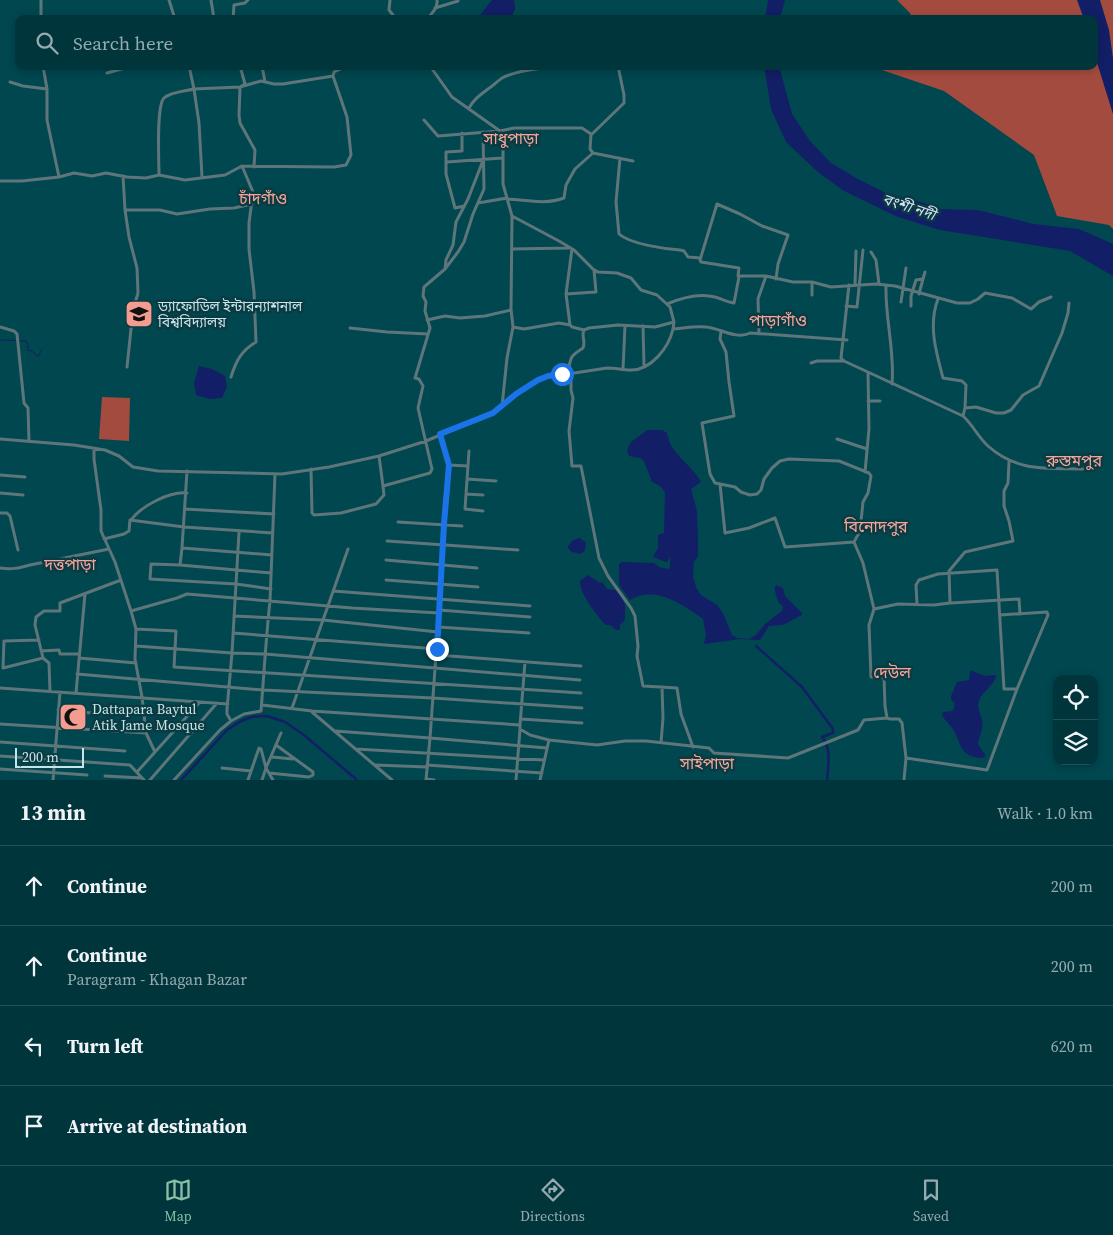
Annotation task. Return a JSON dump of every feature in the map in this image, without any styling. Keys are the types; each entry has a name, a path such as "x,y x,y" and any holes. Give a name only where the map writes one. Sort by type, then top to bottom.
{"street":[{"path":"40,15 41,0"},
{"path":"169,0 174,15"},
{"path":"211,0 213,15"},
{"path":"233,15 234,5 243,4 248,0"},
{"path":"390,0 389,10 393,15"},
{"path":"430,15 435,8 437,0"},
{"path":"435,8 458,1"},
{"path":"44,70 47,89 47,120 59,177"},
{"path":"107,72 115,70"},
{"path":"190,70 199,123 202,177"},
{"path":"240,86 245,84 246,81 242,70"},
{"path":"263,70 265,82"},
{"path":"0,181 59,177 74,173 92,176 106,173 146,178 158,176 185,180 225,175 242,166 334,167 346,165 352,156 347,117 333,76 334,72 338,70"},
{"path":"433,70 452,97 500,131 503,147 503,184 512,216 512,310 514,327 507,358 502,406"},
{"path":"469,108 473,100 500,79 538,70"},
{"path":"619,70 624,102 591,135 590,149 593,153 633,161"},
{"path":"158,176 158,120 162,101 166,96 194,89 240,86 255,82 283,84 333,76"},
{"path":"10,82 23,86 47,89"},
{"path":"240,86 240,123 255,150 254,167"},
{"path":"424,120 438,136 500,131 514,128 577,128 588,131 591,135"},
{"path":"383,486 430,473 432,466 418,408 423,386 420,379 415,378 430,328 425,311 424,287 445,269 464,242 484,189 483,132"},
{"path":"462,133 462,151 446,152 446,174 454,208 465,206"},
{"path":"478,203 508,199 548,202 564,198 566,185 575,169 593,153"},
{"path":"445,269 446,260 454,245 456,222 465,206 484,158"},
{"path":"447,162 502,158"},
{"path":"620,158 616,202 619,234 629,240 684,251 688,256 700,258 701,262 739,268 734,303 704,296 686,297 667,304"},
{"path":"231,377 238,357 256,342 254,292 249,249 249,223 253,192 242,166"},
{"path":"123,176 125,210 136,268 138,293 133,310 127,367"},
{"path":"125,210 160,210 177,214 210,209 234,208 252,204"},
{"path":"700,258 717,204 762,226 788,235 778,264 776,279"},
{"path":"0,439 105,450 119,456 133,467 158,471 276,474 329,467 379,456 426,441 493,413 538,380 548,376 569,375 607,368 632,370 654,360 667,346 674,322 670,307 657,295 641,290 631,278 617,273 594,270 571,248 512,216"},
{"path":"512,249 571,248"},
{"path":"570,324 566,294 571,248"},
{"path":"855,285 856,250"},
{"path":"846,306 857,307 863,250"},
{"path":"870,252 876,260 879,284"},
{"path":"901,302 906,268"},
{"path":"566,294 596,292 594,270"},
{"path":"919,294 925,272"},
{"path":"739,276 766,276 793,282 812,282 831,286 879,284 895,286 957,303 970,303 985,293 1012,298 1031,309 1039,302 1051,297"},
{"path":"759,334 758,299 766,276"},
{"path":"911,306 911,296 916,280 923,279"},
{"path":"812,282 812,295"},
{"path":"849,285 845,340 841,358 868,373 963,416 986,444 1009,462 1032,467 1083,469"},
{"path":"886,286 886,303 893,362 892,384"},
{"path":"938,299 933,316 932,330 943,378 965,382 967,390 963,416"},
{"path":"965,408 1004,413 1010,410 1023,396 1039,386 1062,333 1069,303"},
{"path":"428,320 445,316 460,318 485,316 512,310"},
{"path":"514,327 524,329 559,323 570,324 572,327 584,330 613,325 655,327 674,322"},
{"path":"623,368 625,326"},
{"path":"643,326 644,366"},
{"path":"0,327 18,334 24,403 28,408 29,441"},
{"path":"673,329 706,327 734,334 845,340"},
{"path":"350,328 428,334"},
{"path":"584,330 582,333 585,345 570,358 569,375 573,398 569,431 572,466 581,466 599,558 632,608 635,616 637,656 643,686 677,688 680,714 693,747"},
{"path":"721,332 720,339 726,352 728,382 734,416 702,423 710,474 716,483 736,487 741,492 757,494 772,468 780,461 789,459 840,461 865,472 871,476 868,493 863,502 860,531 854,542"},
{"path":"811,363 844,360"},
{"path":"865,472 868,373"},
{"path":"868,400 880,401"},
{"path":"434,780 426,780 436,667 449,465 440,434"},
{"path":"837,439 867,449"},
{"path":"94,448 101,510 101,531 110,549 136,628 136,663 144,708 146,733 155,752"},
{"path":"469,451 465,509 483,511"},
{"path":"310,469 312,513 316,515 341,513 376,504 384,495 379,456"},
{"path":"951,603 949,571 965,552 1013,541 1004,506 1004,491 1008,483 1009,462"},
{"path":"449,465 468,466"},
{"path":"180,565 187,471"},
{"path":"174,780 220,730 231,721 244,714 261,711 271,589 276,474"},
{"path":"0,475 25,477"},
{"path":"467,479 496,481"},
{"path":"720,484 725,533 748,528 776,518 785,547 854,542"},
{"path":"104,539 129,531 130,520 150,504 178,492 186,493"},
{"path":"0,493 23,495"},
{"path":"466,494 483,496"},
{"path":"185,509 274,514"},
{"path":"0,513 8,513 10,516 18,550"},
{"path":"130,520 184,527 273,533"},
{"path":"398,522 462,526"},
{"path":"231,721 227,714 239,532"},
{"path":"387,542 518,550"},
{"path":"854,542 863,564 874,609 869,625 871,677 884,677 887,718"},
{"path":"182,548 272,555"},
{"path":"0,568 11,570 110,549"},
{"path":"292,708 348,549"},
{"path":"386,560 476,568"},
{"path":"271,573 151,564 150,579 236,584 271,589"},
{"path":"917,604 916,585 919,580 938,574 997,570 1004,689 1017,689"},
{"path":"50,691 49,663 43,658 35,620 44,611 60,611 60,603 121,580"},
{"path":"386,580 478,587"},
{"path":"333,591 530,606"},
{"path":"76,693 85,594"},
{"path":"131,612 187,594 327,606 530,617"},
{"path":"874,609 898,604 934,605 1019,598 1020,614"},
{"path":"906,758 987,770 1017,689 1048,614 1047,612 1000,615"},
{"path":"234,616 323,620 438,632"},
{"path":"438,627 529,633"},
{"path":"136,628 176,631 174,667 303,674 581,694"},
{"path":"233,633 437,649"},
{"path":"38,640 4,641 3,668 43,658"},
{"path":"136,646 436,667 580,680"},
{"path":"41,651 59,650 60,654 136,663"},
{"path":"436,655 581,666"},
{"path":"516,780 525,662"},
{"path":"77,674 263,690 433,698 582,708"},
{"path":"661,742 663,718 662,687"},
{"path":"0,688 228,704"},
{"path":"53,780 60,692"},
{"path":"137,772 200,702"},
{"path":"150,780 218,703"},
{"path":"262,705 312,711 431,718 520,727 530,735 549,740 597,745 625,741 661,742 710,748 714,753 781,758 796,755 858,730 864,720 887,718 890,720 900,720 906,758 904,780"},
{"path":"58,710 102,714 144,708"},
{"path":"312,711 392,780"},
{"path":"521,719 582,723"},
{"path":"0,724 146,733"},
{"path":"335,731 547,748"},
{"path":"262,780 281,733"},
{"path":"540,780 549,740"},
{"path":"0,742 125,751"},
{"path":"269,773 309,777 313,775 313,772 276,745"},
{"path":"248,780 260,748 266,768 273,780"},
{"path":"356,749 544,760"},
{"path":"0,756 130,764 143,779"},
{"path":"272,757 293,759"},
{"path":"374,764 542,773"},
{"path":"222,768 251,770"},
{"path":"0,769 88,775"},
{"path":"105,776 143,779"}],"shaded area":[{"path":"897,0 1113,0 1113,229 1109,225 1057,216 1034,155 944,91 882,70 1098,70 1098,15 910,15 911,14"},
{"path":"102,397 130,398 129,441 99,439"}],"water":[{"path":"492,0 514,0 515,9 513,15 480,15"},
{"path":"768,0 785,0 781,15 766,15"},
{"path":"1077,0 1100,0 1109,30 1113,58 1113,114 1098,66 1098,15 1083,15"},
{"name":"বংশী নদী","path":"765,70 780,70 792,114 810,141 831,163 886,193 924,203 938,209 978,210 1034,224 1079,229 1113,244 1113,276 1070,251 940,230 898,217 844,191 819,173 786,142 771,109"},
{"path":"199,366 212,369 225,376 227,387 222,398 209,399 196,395 194,383"},
{"path":"647,430 662,430 667,433 669,441 677,454 697,475 701,482 691,489 697,511 698,538 698,556 694,562 693,576 696,587 701,595 717,605 723,613 732,635 737,638 749,639 783,610 776,594 776,585 783,588 785,596 802,615 783,625 769,626 760,640 740,639 704,644 706,635 703,619 677,602 659,595 639,596 630,600 619,585 619,564 622,562 654,563 659,567 670,568 670,557 666,562 653,557 658,548 658,535 664,533 665,492 660,486 652,482 644,461 640,458 629,456 627,450 631,442"},
{"path":"580,538 586,543 585,550 581,554 572,552 568,546 573,540"},
{"path":"588,575 600,583 602,582 607,589 616,590 620,594 625,605 625,620 620,625 620,630 606,625 586,598 580,581"},
{"path":"970,670 985,676 996,676 978,704 982,729 978,744 986,756 982,758 974,757 965,752 952,728 942,715 943,712 953,711 955,703 951,700 951,696 957,682 969,680"}],"waterway":[{"path":"0,340 26,341 28,350 38,357 42,349"},
{"path":"756,646 802,687 833,729 833,733 822,737 828,752 827,780"},
{"path":"181,780 227,730 241,721 252,717 267,716 285,722 304,735 357,780"}],"place":[{"name":"ড্যাফোডিল ইন্টারন্যাশনাল বিশ্ববিদ্যালয়","path":"139,314"},
{"name":"Dattapara Baytul Atik Jame Mosque","path":"73,717"}],"district":[{"name":"সাধুপাড়া","path":"511,138"},
{"name":"চাঁদগাঁও","path":"263,198"},
{"name":"পাড়াগাঁও","path":"778,320"},
{"name":"রুস্তমপুর","path":"1074,460"},
{"name":"বিনোদপুর","path":"876,526"},
{"name":"দত্তপাড়া","path":"70,564"},
{"name":"দেউল","path":"892,672"},
{"name":"সাইপাড়া","path":"707,763"}],"route":[{"path":"437,649 449,465 440,434 493,413 516,394 538,380 562,374"}]}
